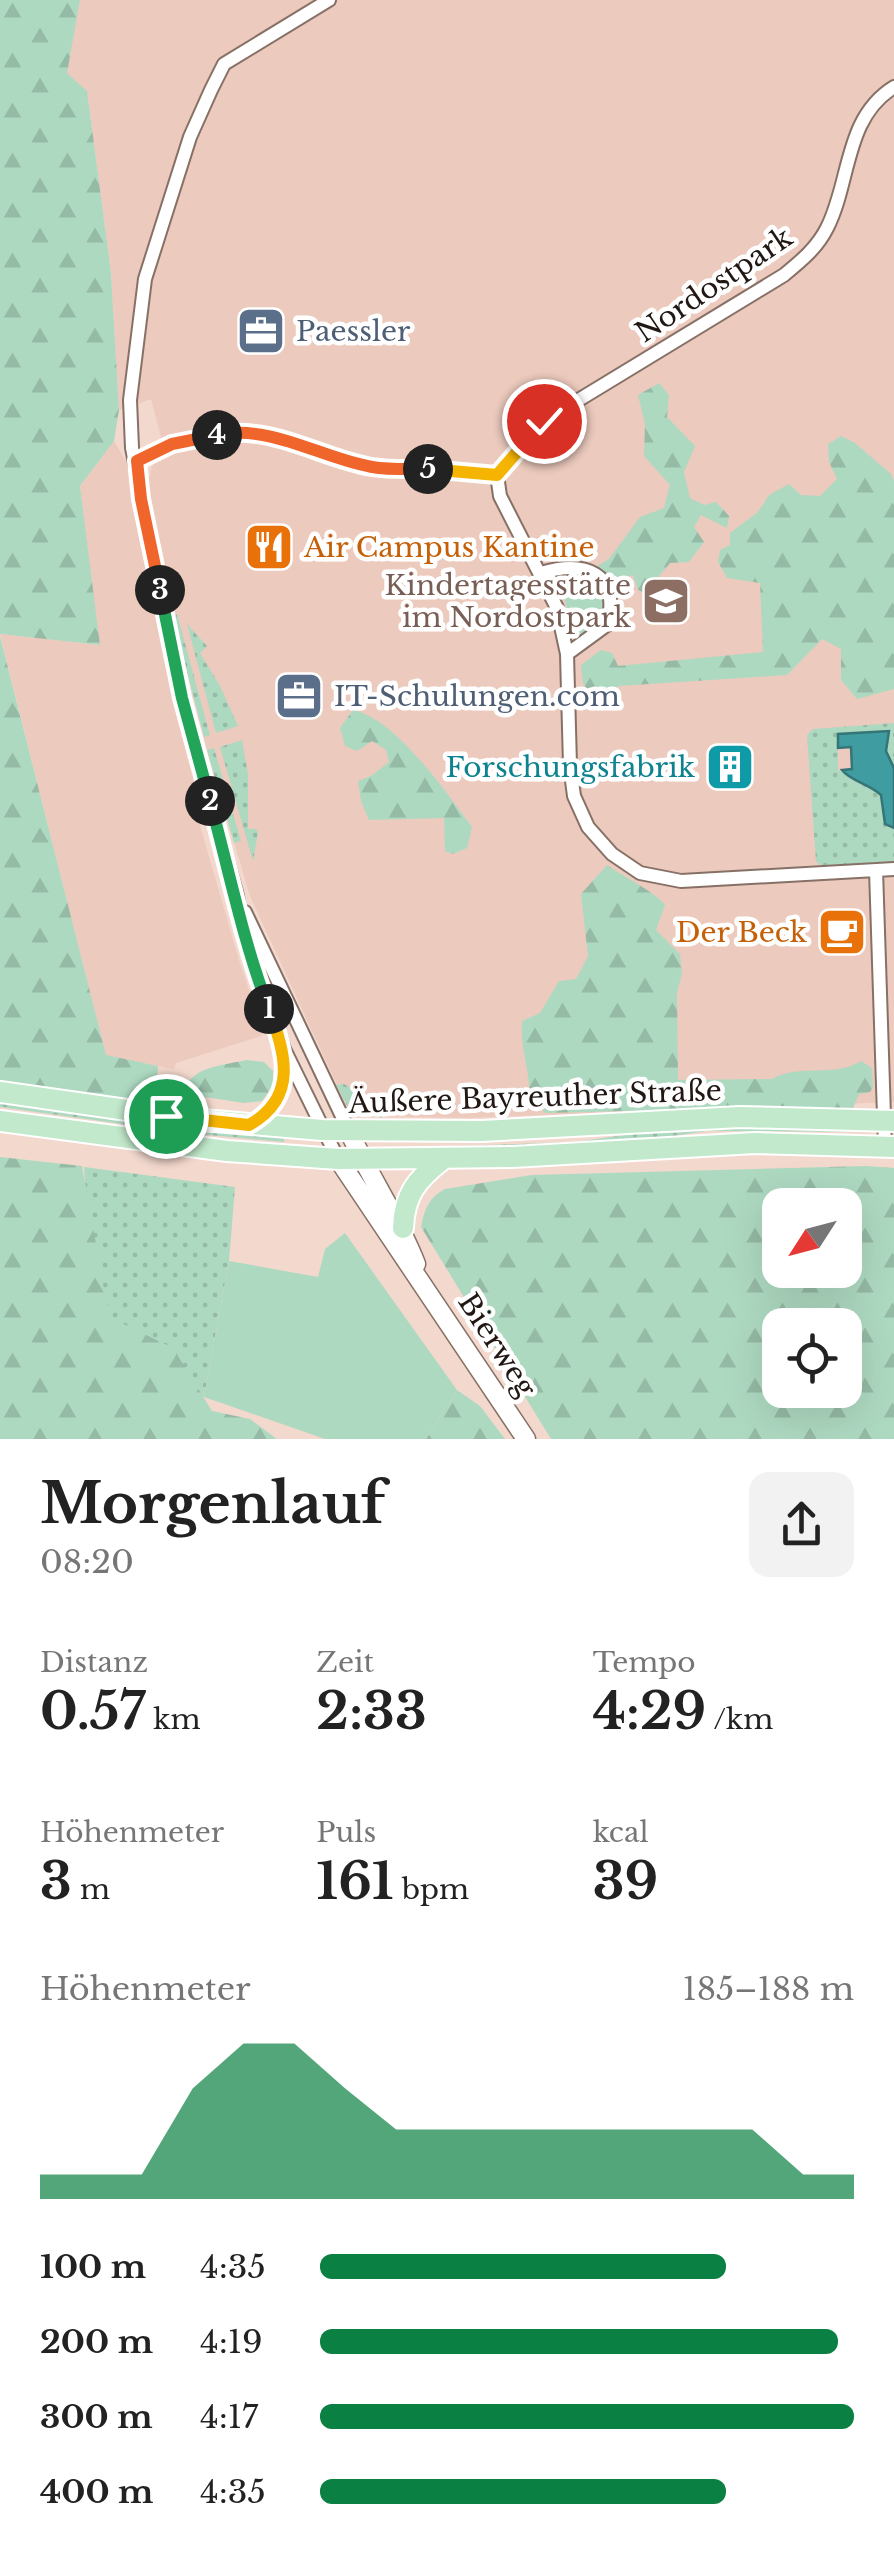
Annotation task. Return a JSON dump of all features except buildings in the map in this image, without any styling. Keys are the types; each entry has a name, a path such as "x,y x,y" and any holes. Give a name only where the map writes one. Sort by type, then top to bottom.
{"main road":[{"name":"Äußere Bayreuther Straße","path":"0,1092 249,1125 348,1131 482,1130 740,1118 890,1120"},
{"name":"Äußere Bayreuther Straße","path":"0,1120 227,1151 361,1159 443,1159 728,1144 890,1147"},
{"name":"Bierweg","path":"348,1131 403,1228 422,1280"},
{"name":"Bierweg","path":"338,1158 526,1439"},
{"path":"403,1228 412,1187 443,1159"}],"street":[{"path":"329,0 224,64 190,137 145,279 130,400 132,448 182,698 237,896 348,1131"},
{"name":"Nordostpark","path":"497,475 544,421 784,275 814,249 830,220 862,121 882,94 894,87"},
{"path":"137,461 172,444 240,430 373,467 497,475 500,496 557,608 568,654 574,796 588,827 612,854 640,873 667,880 894,869"},
{"path":"541,574 567,566 590,571 606,583 613,603 608,624 568,654"},
{"path":"876,870 890,1147"},
{"name":"Bierweg","path":"237,896 257,979 284,1049 338,1158"},
{"path":"249,1125 281,1094 284,1049"}],"shaded area":[{"path":"80,0 894,0 894,1102 466,1118 367,1116 355,1114 347,1107 250,896 207,750 146,488 161,437 151,399 119,410 111,273 87,91 66,73"},
{"path":"114,441 127,463 177,717 195,786 192,798 263,1032 261,1036 176,1063 174,1069 106,1056 0,634 99,645 80,486"}],"green space":[{"path":"0,0 80,0 67,73 87,91 111,273 119,410 114,441 80,486 100,645 0,634"},
{"path":"659,383 669,395 667,417 695,446 684,472 690,498 704,505 716,502 729,516 727,528 701,515 694,527 704,542 689,562 670,563 645,593 638,590 633,575 614,581 603,617 577,644 561,587 609,559 640,517 664,508 670,485 644,456 645,424 638,395"},
{"path":"841,436 855,443 894,481 894,689 857,699 841,680 841,649 822,639 787,675 619,686 600,698 592,698 583,683 581,665 601,650 612,653 618,666 763,652 760,583 727,578 718,562 720,550 730,545 730,533 758,512 769,495 789,484 801,495 820,496 837,479 829,462 828,444"},
{"path":"177,614 210,735 204,737 173,619"},
{"path":"187,624 207,646 200,653 238,726 216,733"},
{"path":"0,636 106,1055 158,1066 156,1103 0,1082"},
{"path":"353,710 386,727 434,777 472,827 467,848 453,854 445,851 444,818 369,820 358,781 389,762 386,750 372,741 357,751 345,746 340,728"},
{"path":"894,723 894,768 885,751 889,732 838,734 838,770 869,784 882,795 885,824 894,828 894,862 822,867 816,861 807,735 813,729"},
{"path":"242,740 248,774 248,829 258,833 253,861 220,747"},
{"path":"214,748 241,841 234,843 207,750"},
{"path":"607,865 665,905 656,930 680,954 682,973 677,993 678,1080 772,1079 794,1072 840,1069 861,1061 872,1068 870,1092 859,1094 852,1111 750,1108 546,1113 530,1100 522,1021 540,1013 559,981 576,979 588,956 581,894"},
{"path":"246,1060 264,1062 273,1071 273,1086 262,1101 244,1103 192,1095 186,1087 203,1071"},
{"path":"344,1084 377,1103 382,1118 350,1111 336,1085"},
{"path":"0,1100 284,1138 284,1142 0,1107"},
{"path":"675,1128 870,1130 707,1131 634,1142 393,1152 393,1148 575,1142"},
{"path":"0,1157 82,1166 109,1317 173,1348 212,1411 250,1419 277,1439 0,1439"},
{"path":"84,1167 235,1187 229,1261 204,1397 94,1309"},
{"path":"894,1168 894,1439 551,1439 421,1227 428,1205 445,1189 532,1175"},
{"path":"345,1233 457,1390 426,1439 325,1439 204,1397 229,1261 318,1277 325,1249"},
{"path":"457,1390 480,1406 505,1439 426,1439"}],"water":[{"path":"889,731 886,751 894,768 894,828 885,824 881,795 842,770 852,769 851,747 838,748 838,734"}],"place":[{"name":"Paessler","path":"261,331"},
{"name":"Air Campus Kantine","path":"269,547"},
{"name":"Kindertagesstätte im Nordostpark","path":"666,601"},
{"name":"IT-Schulungen.com","path":"299,696"},
{"name":"Forschungsfabrik","path":"730,767"},
{"name":"Der Beck","path":"842,932"}],"route":[{"path":"166,1116 249,1125 255,1122 281,1094 284,1049 244,937 237,896 182,698 141,499 137,461 172,444 240,430 373,467 497,475 544,421"}]}
